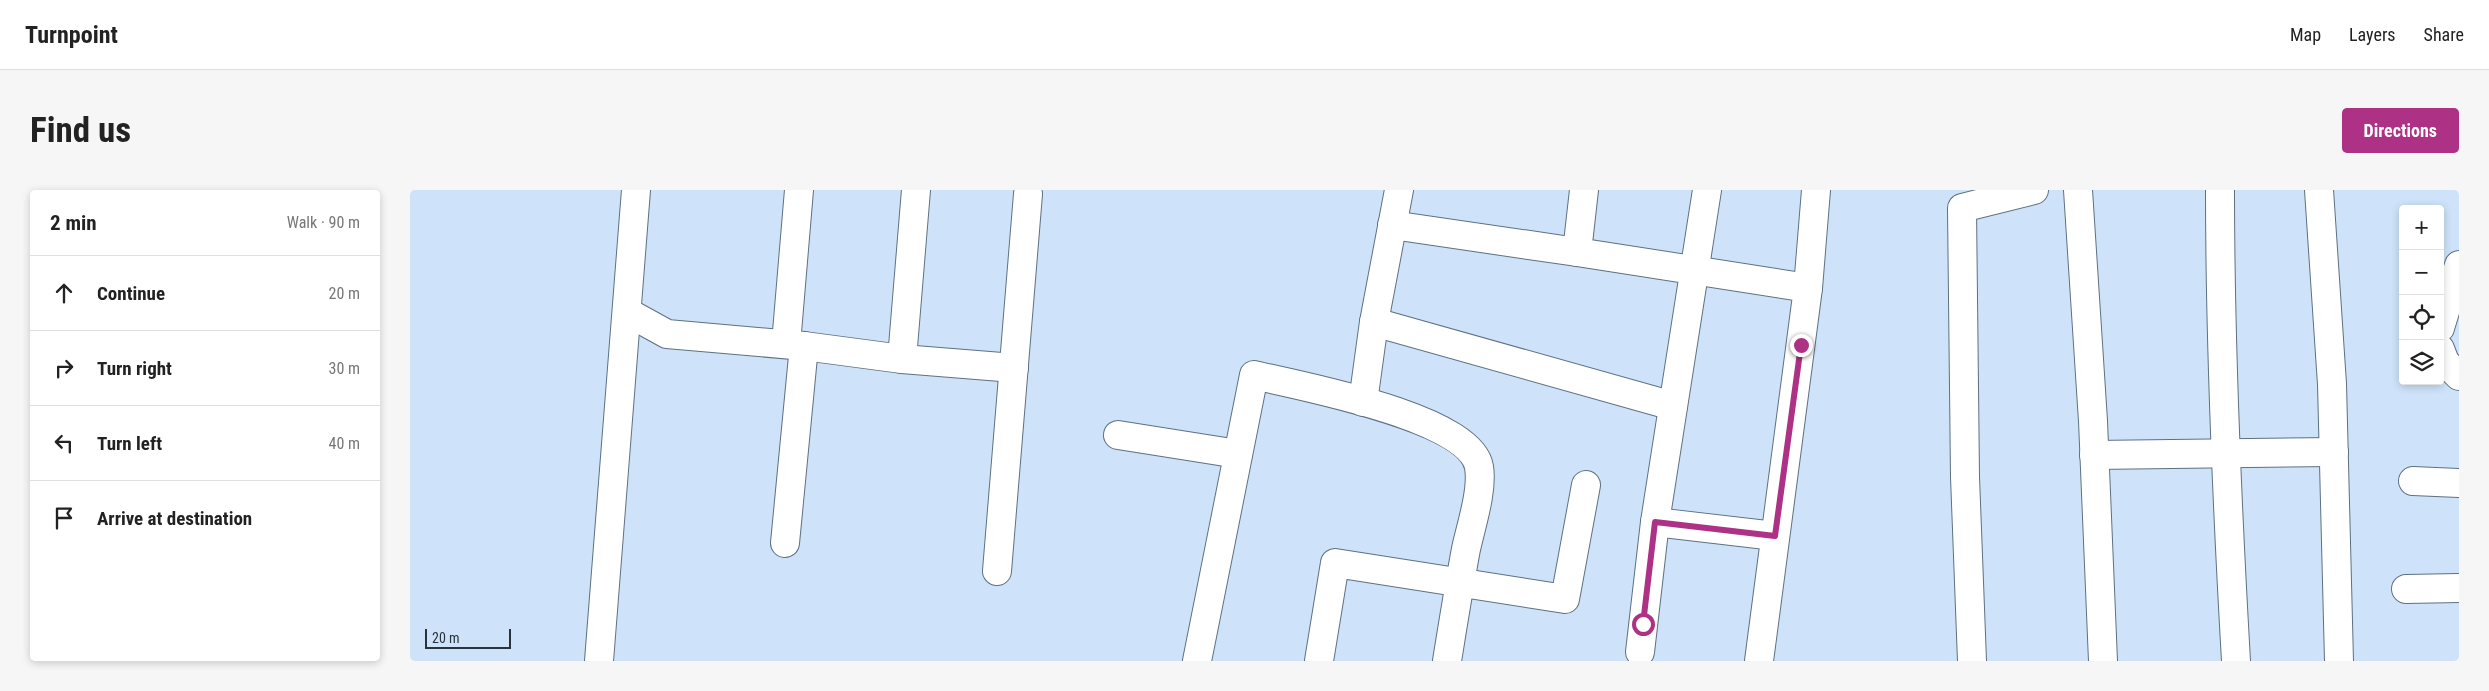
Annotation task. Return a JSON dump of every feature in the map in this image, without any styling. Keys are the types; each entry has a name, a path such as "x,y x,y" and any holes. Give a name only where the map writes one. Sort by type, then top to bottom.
{"street":[{"path":"599,661 604,575 636,190"},
{"path":"785,543 795,345 799,190"},
{"path":"902,359 916,190"},
{"path":"1363,402 1374,322 1399,190"},
{"path":"1577,252 1584,190"},
{"path":"1640,652 1655,522 1707,190"},
{"path":"1759,661 1808,288 1816,190"},
{"path":"1972,661 1965,477 1962,208 2034,190"},
{"path":"2078,190 2104,661"},
{"path":"2220,190 2220,306 2224,453 2236,661"},
{"path":"2319,190 2332,384 2339,661"},
{"path":"997,571 1028,194"},
{"path":"1392,225 1808,288"},
{"path":"2444,315 2459,265"},
{"path":"627,312 667,334 795,345 902,359 1014,368"},
{"path":"1374,322 1673,406"},
{"path":"2444,359 2459,376"},
{"path":"1197,661 1254,375 1363,402 1425,421 1471,448 1479,466 1479,487 1459,583 1447,661"},
{"path":"1118,435 1238,454"},
{"path":"2094,455 2334,452"},
{"path":"2413,480 2459,483"},
{"path":"1319,661 1335,563 1564,600 1586,485"},
{"path":"1655,522 1775,536"},
{"path":"2406,589 2459,588"}],"route":[{"path":"1643,624 1655,522 1775,536 1801,345"}]}
